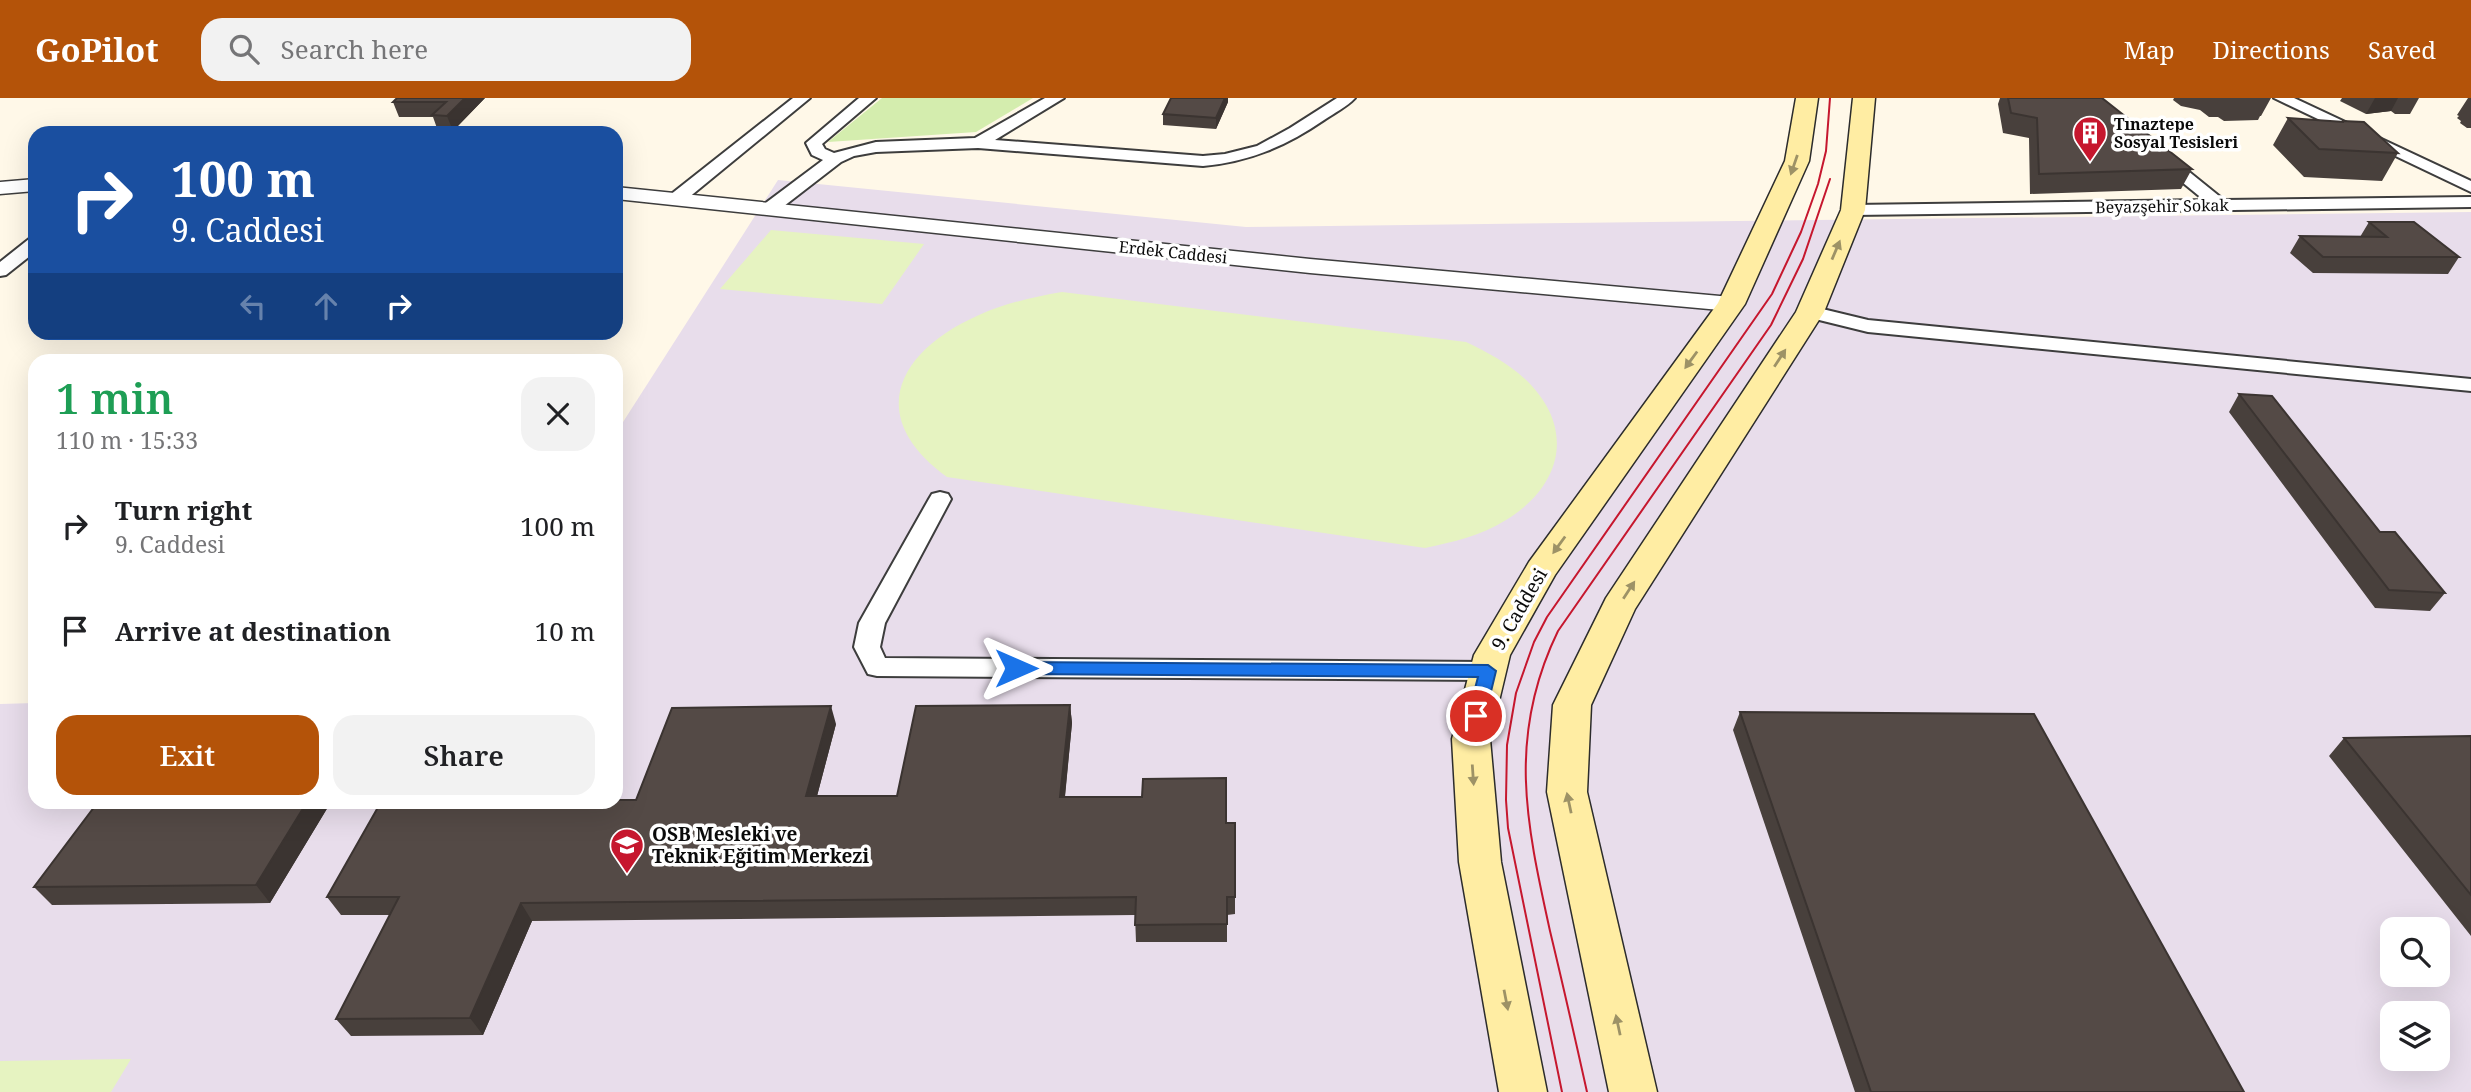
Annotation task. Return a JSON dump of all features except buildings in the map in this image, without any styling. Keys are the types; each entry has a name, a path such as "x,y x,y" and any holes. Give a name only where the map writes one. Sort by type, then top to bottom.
{"main road":[{"name":"9. Caddesi","path":"1523,1092 1480,862 1471,738 1492,655 1541,570 1731,304 1797,162 1807,98"},
{"path":"1633,1092 1567,792 1572,705 1618,607 1810,312 1853,210 1864,98"}],"street":[{"path":"676,199 803,98"},
{"path":"835,159 818,152 814,143 868,98"},
{"path":"978,143 1056,98"},
{"path":"769,209 835,159 849,152 876,147 978,143 1203,161 1228,160 1269,148 1347,98"},
{"path":"2282,98 2471,187"},
{"path":"2150,147 2220,205"},
{"path":"2432,168 2471,168"},
{"path":"0,188 28,186"},
{"name":"Erdek Caddesi","path":"623,194 1310,267 1731,304"},
{"name":"Beyazşehir Sokak","path":"1853,210 2471,202"},
{"path":"0,271 28,249"},
{"path":"1810,312 1868,326 2471,385"},
{"path":"940,499 872,623 867,647 877,667 1488,671"}],"shaded area":[{"path":"778,180 1246,227 2471,212 2471,1092 0,1092 0,704 28,703 28,809 623,809 623,422"}],"green space":[{"path":"882,98 1033,98 976,132 828,142"},
{"path":"771,230 924,244 882,304 720,289"},
{"path":"1062,292 1466,342 1512,368 1541,397 1552,416 1556,435 1556,454 1551,473 1525,506 1496,526 1456,541 1425,548 947,477 921,454 905,431 899,409 901,387 911,366 928,347 951,330 979,315 1020,301"},
{"path":"131,1059 111,1092 0,1092 0,1061"}],"tram line":[{"path":"1562,1092 1508,828 1507,745 1516,693 1534,642 1547,617 1772,294 1801,232 1818,184 1826,151 1830,98"},
{"path":"1587,1092 1534,853 1526,780 1532,707 1542,670 1558,631 1771,325 1803,259 1830,179"}],"place":[{"name":"Tınaztepe Sosyal Tesisleri","path":"2090,163"},
{"name":"OSB Mesleki ve Teknik Eğitim Merkezi","path":"627,875"}],"route":[{"path":"1016,668 1488,671 1476,716"}]}
